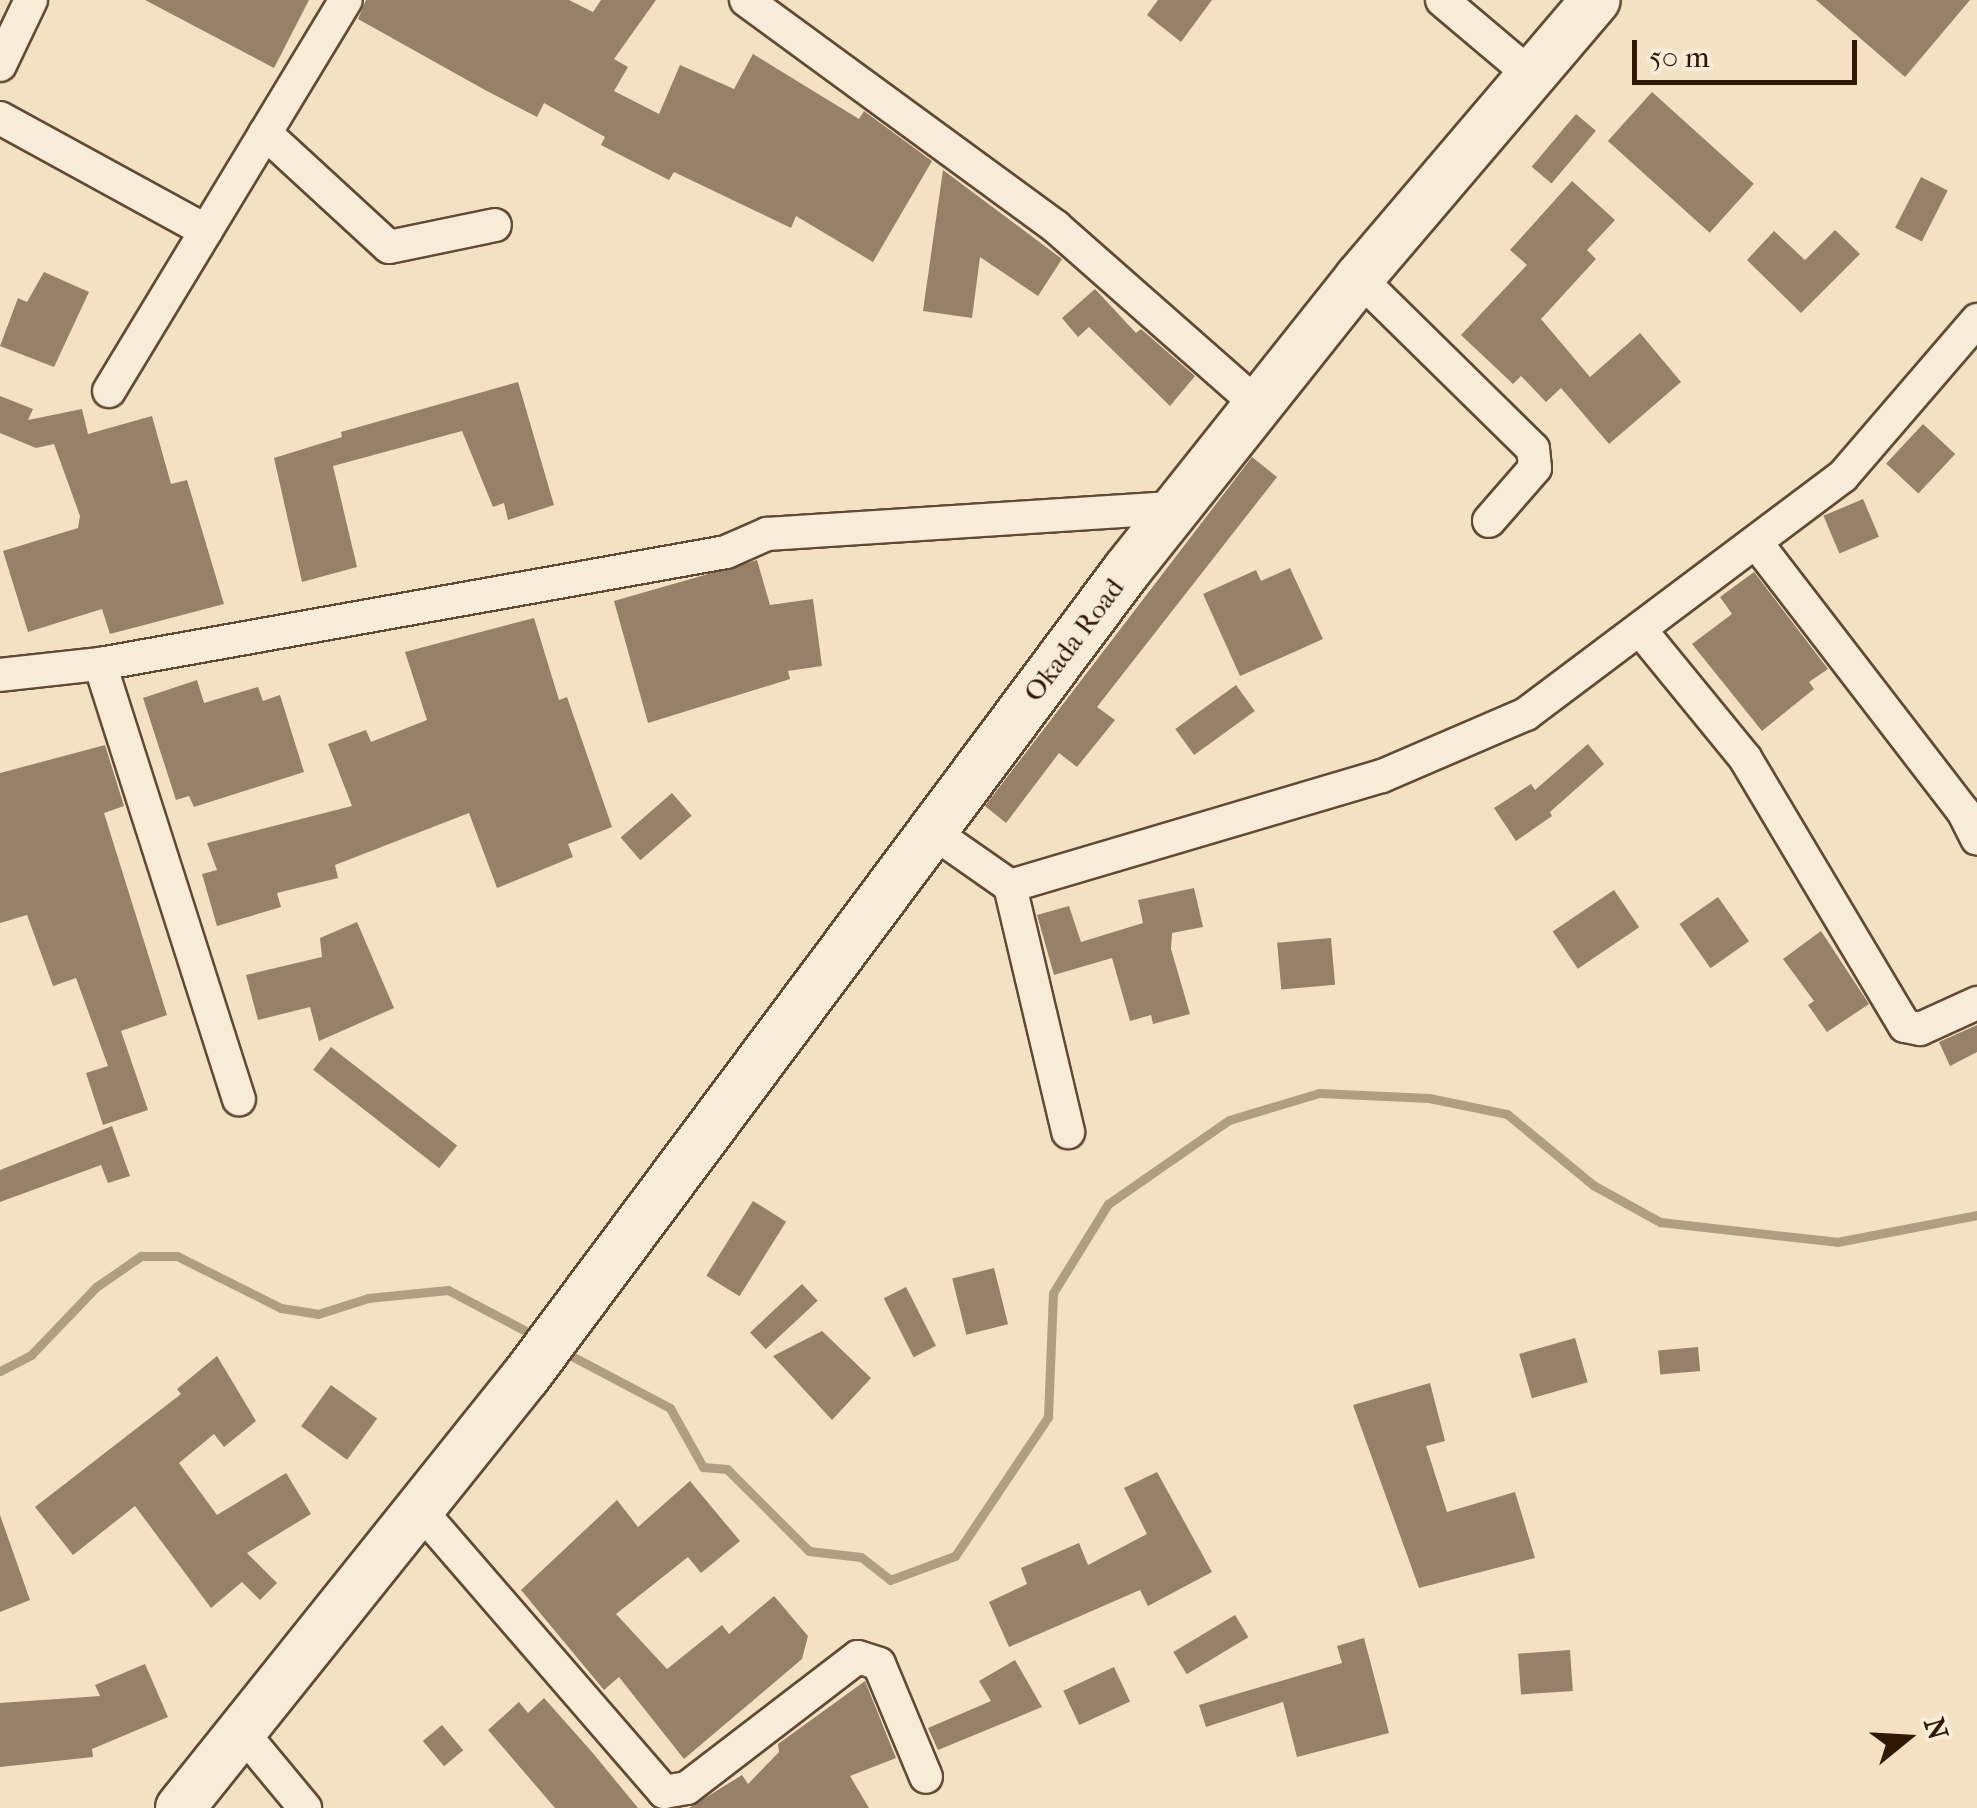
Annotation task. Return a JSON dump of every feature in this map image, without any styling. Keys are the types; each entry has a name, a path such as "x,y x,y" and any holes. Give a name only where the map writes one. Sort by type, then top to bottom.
{"street":[{"path":"0,65 31,0"},
{"path":"109,391 346,0"},
{"path":"746,0 1056,227 1258,406"},
{"path":"1442,0 1532,76"},
{"name":"Okada Road","path":"180,1808 526,1376 930,830 1179,506 1359,278 1596,0"},
{"path":"0,118 206,231"},
{"path":"266,133 389,247 495,225"},
{"path":"1359,278 1533,448 1535,468 1490,521"},
{"path":"1010,886 1456,748 1526,714 1758,545 1843,476 1977,320"},
{"path":"0,676 100,664 726,552 768,534 1179,506"},
{"path":"1758,545 1964,811 1977,838"},
{"path":"1642,632 1745,758 1905,1026 1920,1029 1977,1002"},
{"path":"100,664 239,1099"},
{"path":"930,830 1010,886 1068,1132"},
{"path":"420,1510 664,1792 687,1788 858,1657 879,1664 926,1777"},
{"path":"242,1732 304,1808"}],"building":[{"path":"145,0 309,0 274,68"},
{"path":"366,0 569,0 593,12 601,0 656,0 614,59 628,67 614,91 659,114 680,65 734,89 753,54 859,119 864,111 932,161 873,262 796,216 791,228 674,172 669,180 601,145 605,137 544,103 537,117 358,19"},
{"path":"1158,0 1212,0 1181,42 1147,15"},
{"path":"1816,0 1970,0 1905,77"},
{"path":"1652,92 1754,184 1710,233 1608,141"},
{"path":"1576,114 1596,131 1552,184 1532,167"},
{"path":"943,170 1062,259 1038,296 980,257 972,318 923,311"},
{"path":"1921,177 1948,191 1922,241 1895,228"},
{"path":"1572,181 1615,220 1587,250 1596,259 1541,319 1590,377 1640,333 1681,382 1609,444 1561,388 1546,402 1521,376 1513,384 1461,335 1527,265 1510,250"},
{"path":"1835,230 1860,254 1801,313 1747,260 1774,231 1805,260"},
{"path":"44,272 89,292 54,367 0,346 18,298 27,302"},
{"path":"1095,289 1136,333 1141,329 1195,376 1170,406 1089,327 1078,337 1062,318"},
{"path":"518,382 554,505 508,520 504,503 493,507 462,431 333,466 357,567 302,582 274,458 342,437 341,432"},
{"path":"0,396 33,409 28,420 82,409 88,434 152,416 171,484 187,480 224,604 110,634 102,609 28,632 3,551 78,528 80,516 54,444 36,448 0,433"},
{"path":"1923,424 1955,454 1918,494 1886,463"},
{"path":"1252,457 1277,477 1097,707 1115,720 1077,767 1059,753 1006,823 985,806"},
{"path":"1863,499 1879,537 1839,554 1823,516"},
{"path":"757,560 770,605 813,599 822,666 788,671 790,679 648,723 614,601"},
{"path":"1290,568 1323,639 1240,676 1203,594 1256,570 1261,581"},
{"path":"1754,572 1828,669 1809,682 1814,689 1762,731 1692,644 1732,614 1720,597"},
{"path":"534,618 559,700 567,697 612,827 568,844 573,857 497,888 469,813 335,865 338,878 277,893 281,907 217,926 202,874 217,870 207,843 352,806 328,744 366,730 371,742 427,720 405,652"},
{"path":"197,680 204,703 258,687 263,701 280,695 304,772 194,807 189,796 176,800 143,698"},
{"path":"1236,685 1255,711 1194,755 1175,729"},
{"path":"1588,744 1604,764 1550,812 1552,816 1516,841 1494,808 1531,784 1535,790"},
{"path":"105,745 124,806 104,813 167,1015 121,1031 148,1110 103,1125 86,1073 108,1066 76,978 53,986 27,915 0,923 0,773"},
{"path":"672,793 692,816 640,860 621,838"},
{"path":"1194,888 1203,927 1172,933 1171,949 1190,1014 1153,1024 1151,1015 1130,1021 1112,958 1054,975 1037,915 1069,906 1081,942 1143,923 1138,900"},
{"path":"1614,890 1639,927 1578,969 1553,931"},
{"path":"1718,897 1749,941 1710,968 1679,924"},
{"path":"357,922 394,1008 319,1041 310,1007 258,1020 246,975 322,957 320,938"},
{"path":"1821,931 1869,1004 1827,1032 1808,1005 1814,1001 1783,959"},
{"path":"1331,938 1335,985 1281,990 1277,943"},
{"path":"1977,1025 1977,1052 1950,1066 1939,1042"},
{"path":"331,1047 457,1146 439,1168 313,1070"},
{"path":"112,1126 130,1176 108,1183 101,1165 0,1202 0,1170"},
{"path":"753,1201 786,1222 739,1296 706,1276"},
{"path":"994,1268 1008,1324 966,1335 952,1278"},
{"path":"802,1284 818,1301 766,1349 750,1332"},
{"path":"906,1287 936,1346 914,1357 884,1298"},
{"path":"822,1331 871,1378 832,1420 773,1356"},
{"path":"1575,1338 1588,1382 1532,1398 1519,1354"},
{"path":"1698,1347 1700,1371 1660,1374 1658,1350"},
{"path":"217,1356 256,1421 224,1447 214,1434 179,1463 217,1515 286,1473 311,1514 247,1553 277,1583 260,1600 242,1582 211,1608 135,1506 73,1555 35,1507 181,1394 177,1389"},
{"path":"1430,1383 1445,1441 1426,1446 1447,1512 1515,1492 1535,1558 1419,1588 1353,1405"},
{"path":"331,1385 377,1419 347,1460 301,1426"},
{"path":"1157,1472 1212,1572 1148,1606 1140,1590 1009,1647 989,1602 1027,1584 1021,1568 1079,1543 1088,1565 1147,1534 1124,1488"},
{"path":"690,1481 740,1541 701,1573 688,1557 616,1614 667,1669 722,1625 729,1634 774,1596 808,1636 802,1659 684,1759 619,1677 604,1690 521,1590 617,1500 638,1527"},
{"path":"0,1515 30,1600 0,1612"},
{"path":"1235,1615 1248,1637 1187,1674 1173,1652"},
{"path":"1364,1638 1389,1733 1297,1757 1283,1702 1206,1727 1199,1705 1342,1663 1337,1646"},
{"path":"1570,1650 1573,1691 1521,1695 1518,1654"},
{"path":"1015,1660 1042,1707 938,1750 928,1728 991,1701 979,1681"},
{"path":"145,1664 168,1717 92,1749 93,1757 0,1767 0,1703 100,1696 95,1685"},
{"path":"1114,1667 1130,1701 1079,1725 1063,1691"},
{"path":"865,1681 896,1758 850,1776 869,1808 689,1808 742,1775 748,1784 779,1752 778,1744"},
{"path":"544,1698 638,1808 555,1808 488,1730 519,1702 528,1713"},
{"path":"442,1725 463,1750 444,1766 423,1741"}],"waterway":[{"path":"564,1352 670,1408 703,1467 727,1469 809,1551 861,1557 890,1580 955,1556 1048,1417 1053,1293 1108,1204 1229,1120 1319,1093 1429,1098 1507,1114 1593,1185 1660,1222 1837,1242 1977,1215"},
{"path":"0,1371 31,1355 96,1287 141,1256 177,1256 281,1308 318,1314 368,1298 448,1290 537,1337"}]}
